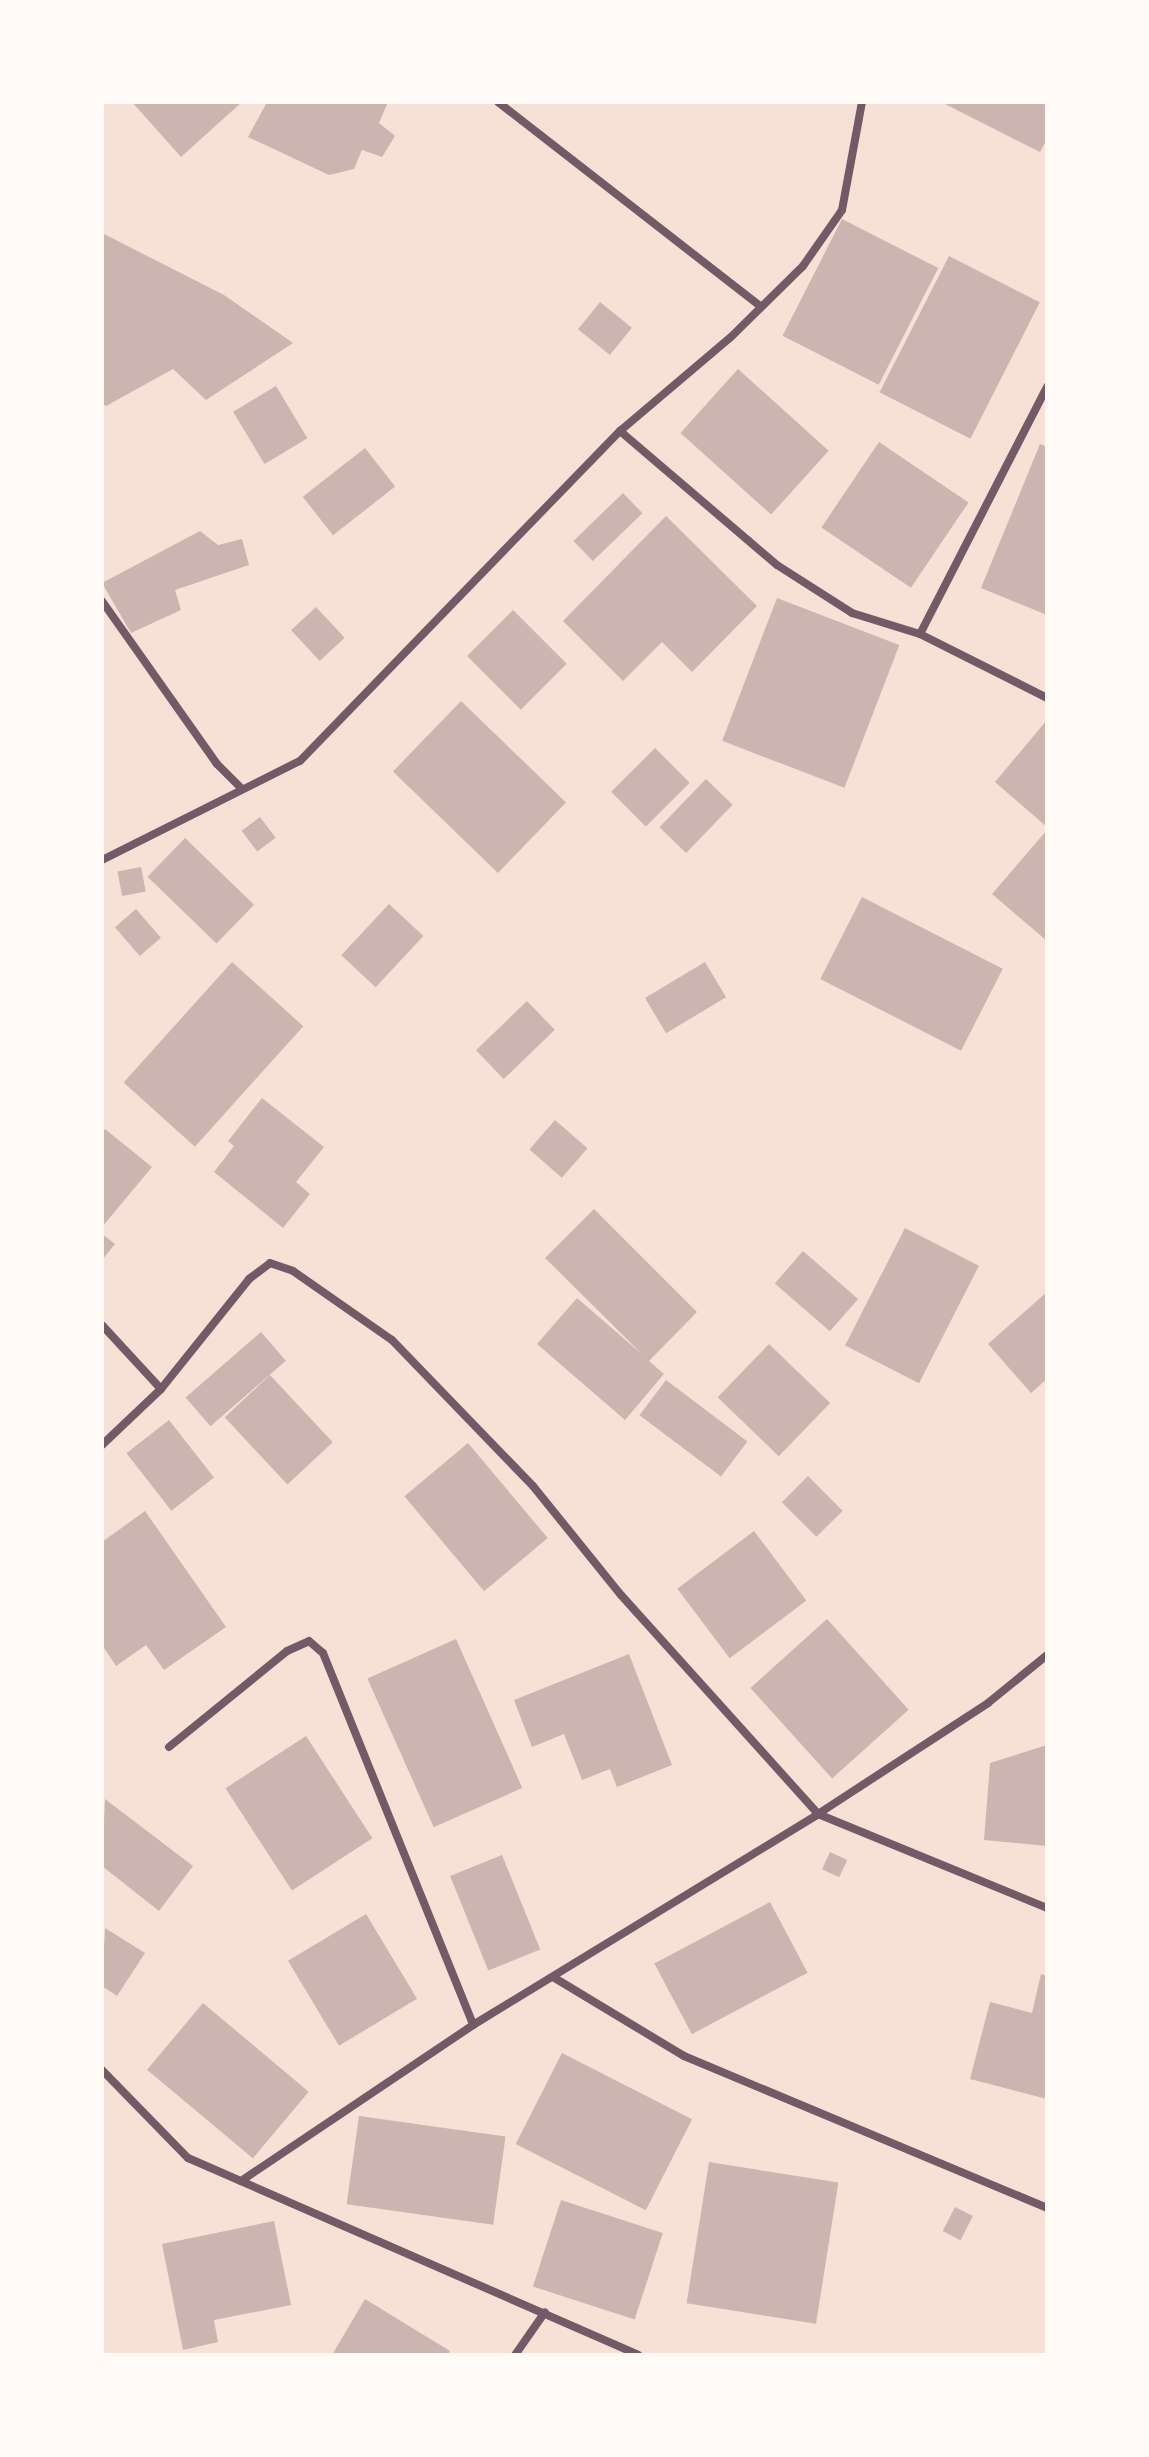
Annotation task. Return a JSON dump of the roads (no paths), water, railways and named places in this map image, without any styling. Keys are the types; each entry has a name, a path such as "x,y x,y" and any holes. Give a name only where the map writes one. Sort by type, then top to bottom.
{"street":[{"path":"498,102 760,306"},
{"path":"102,860 300,761 620,431 803,266 842,210 862,102"},
{"path":"920,634 1047,387"},
{"path":"620,431 777,565 852,613 920,634 1047,698"},
{"path":"102,601 217,764 241,788"},
{"path":"102,1445 161,1389 249,1279 270,1263 293,1271 392,1340 414,1362 533,1486 621,1595 818,1814 1047,1908"},
{"path":"102,1325 161,1389"},
{"path":"169,1747 287,1651 309,1641 323,1653 473,2025"},
{"path":"241,2181 473,2025 818,1814 988,1703 1047,1655"},
{"path":"553,1977 684,2056 1047,2208"},
{"path":"102,2070 188,2158 393,2252 545,2312 638,2355"},
{"path":"515,2355 545,2312"}]}
